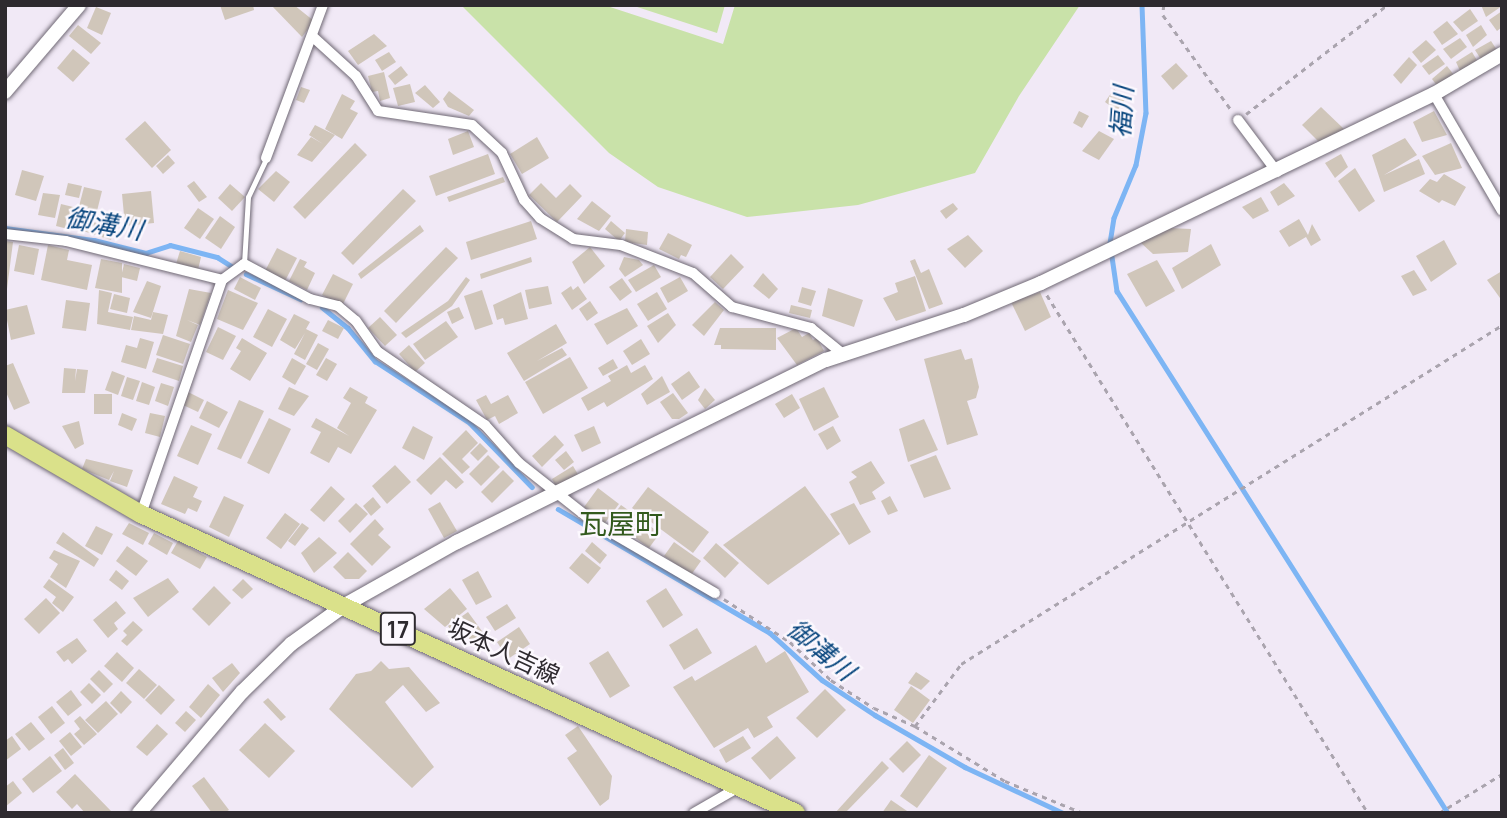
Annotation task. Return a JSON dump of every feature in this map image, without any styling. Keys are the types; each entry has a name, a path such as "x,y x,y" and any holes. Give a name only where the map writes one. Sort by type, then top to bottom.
{"main road":[{"name":"坂本人吉線","path":"5,435 141,514 345,604 796,813"}],"street":[{"path":"5,92 79,5"},
{"path":"266,158 323,5"},
{"path":"312,36 356,76 378,111 472,125 502,153 524,200 540,218 573,239 621,245 693,273 732,307 811,328 844,355"},
{"path":"139,813 242,692 291,644 345,604 557,494 844,355 964,316 1041,283 1277,172 1434,94 1502,54"},
{"path":"1434,94 1502,211"},
{"path":"1238,120 1277,172"},
{"path":"5,234 66,241 222,280"},
{"path":"141,514 222,280 244,264 310,299 338,306 356,321 377,352 485,425 519,463 595,523 715,593"},
{"path":"694,813 740,786"}],"lane":[{"path":"244,264 248,197 266,158"}],"path":[{"path":"1164,5 1163,15 1238,120 1387,5"},
{"path":"1041,283 1056,314 1368,813"},
{"path":"915,726 961,664 1188,525 1502,325"},
{"path":"715,593 790,642 831,680 874,708 915,726 1004,781 1083,813"},
{"path":"1439,813 1502,774"}],"green space":[{"path":"461,5 604,5 723,44 735,5 1080,5 1019,96 975,173 858,205 747,217 658,187 609,153"},
{"path":"631,5 725,5 717,33"}],"building":[{"path":"220,5 253,5 254,10 225,20"},
{"path":"271,5 294,5 314,21 302,37"},
{"path":"1481,5 1502,5 1502,6 1486,17"},
{"path":"96,7 111,13 102,35 87,28"},
{"path":"1470,9 1478,21 1462,32 1453,22"},
{"path":"1502,11 1502,27 1497,31 1489,20"},
{"path":"1447,21 1458,34 1442,45 1433,32"},
{"path":"78,25 101,43 91,54 69,36"},
{"path":"1481,25 1487,35 1473,47 1466,35"},
{"path":"374,34 387,46 358,65 348,51"},
{"path":"1460,38 1467,47 1451,59 1443,49"},
{"path":"1426,40 1436,50 1421,63 1412,52"},
{"path":"1491,41 1497,50 1482,61 1475,50"},
{"path":"73,49 90,63 73,82 57,68"},
{"path":"389,52 396,62 382,71 375,60"},
{"path":"1472,52 1478,62 1461,73 1456,62"},
{"path":"1438,55 1445,64 1429,75 1422,66"},
{"path":"1409,57 1417,65 1401,84 1393,75"},
{"path":"1176,63 1188,76 1173,90 1161,76"},
{"path":"401,66 408,75 395,85 388,76"},
{"path":"1447,66 1454,75 1438,87 1432,79"},
{"path":"384,72 390,98 380,101 378,91 372,92 368,76"},
{"path":"410,84 415,102 398,106 393,88"},
{"path":"425,85 440,102 433,108 415,93"},
{"path":"301,87 310,90 304,103 296,100"},
{"path":"1114,89 1126,98 1117,111 1105,102"},
{"path":"449,91 474,110 469,116 448,107 443,99"},
{"path":"342,94 355,101 350,109 358,113 342,139 325,129"},
{"path":"1321,107 1344,129 1319,142 1302,125"},
{"path":"1079,111 1089,116 1082,128 1073,123"},
{"path":"1434,111 1447,135 1422,142 1413,122"},
{"path":"1126,112 1134,117 1126,130 1117,125"},
{"path":"145,121 171,150 152,168 125,139"},
{"path":"315,125 335,135 312,162 297,155 311,137 323,144 309,135"},
{"path":"468,131 474,147 453,155 448,139"},
{"path":"1099,131 1114,139 1099,160 1082,151"},
{"path":"537,137 549,158 522,174 510,154"},
{"path":"1405,138 1417,155 1384,175 1419,159 1425,174 1384,192 1372,155"},
{"path":"355,143 367,155 305,219 293,207"},
{"path":"1451,143 1462,168 1435,175 1422,156"},
{"path":"488,154 495,174 436,196 429,176"},
{"path":"1341,154 1348,167 1335,178 1325,163"},
{"path":"168,155 175,163 163,174 156,166"},
{"path":"1355,168 1375,201 1359,212 1338,181"},
{"path":"22,170 44,176 36,201 15,195"},
{"path":"276,171 290,182 274,202 258,189"},
{"path":"1444,174 1466,187 1455,206 1442,200 1439,203 1419,191 1430,179 1437,182"},
{"path":"503,177 505,182 449,202 447,197"},
{"path":"194,181 207,197 199,202 187,186"},
{"path":"68,183 82,186 79,198 65,195"},
{"path":"541,183 556,198 570,184 582,196 557,222 529,195"},
{"path":"1284,183 1295,196 1278,206 1270,192"},
{"path":"230,184 245,197 232,211 218,198"},
{"path":"84,187 102,191 95,219 77,214"},
{"path":"403,189 416,201 353,265 341,253"},
{"path":"151,191 154,223 125,226 122,194"},
{"path":"43,193 60,195 55,218 38,215"},
{"path":"1261,197 1269,211 1253,219 1242,207"},
{"path":"592,201 611,216 599,231 577,219"},
{"path":"953,203 958,209 946,219 940,211"},
{"path":"61,204 77,208 72,230 56,226"},
{"path":"198,208 214,219 200,239 184,228"},
{"path":"220,216 235,227 221,249 205,238"},
{"path":"83,219 114,228 111,240 80,230"},
{"path":"1299,219 1308,235 1312,224 1321,240 1311,246 1306,237 1289,247 1279,231"},
{"path":"531,221 537,239 471,260 466,242"},
{"path":"611,221 625,233 619,241 605,229"},
{"path":"420,225 424,231 361,279 358,274"},
{"path":"1170,228 1191,229 1188,252 1153,254 1140,242"},
{"path":"626,229 648,232 647,245 625,242"},
{"path":"668,233 692,245 686,257 681,255 679,259 659,249"},
{"path":"968,235 983,251 965,268 947,249"},
{"path":"1444,240 1457,264 1431,282 1416,256"},
{"path":"5,241 13,242 7,289 5,289"},
{"path":"1211,244 1221,265 1182,289 1172,268"},
{"path":"19,245 39,249 34,275 14,271"},
{"path":"48,245 69,250 67,260 92,265 87,290 41,280"},
{"path":"446,247 458,258 396,323 384,311"},
{"path":"590,247 605,266 584,284 572,262"},
{"path":"277,248 297,258 285,281 265,271"},
{"path":"180,251 201,257 198,270 176,264"},
{"path":"731,254 744,267 723,289 710,277"},
{"path":"531,257 532,262 481,279 480,274"},
{"path":"624,257 639,260 643,265 625,277 619,269"},
{"path":"101,259 122,263 122,293 95,288"},
{"path":"300,259 307,262 304,267 315,273 307,290 289,281"},
{"path":"915,259 921,273 929,269 943,304 929,309 910,261"},
{"path":"1157,260 1175,291 1146,307 1127,274"},
{"path":"124,264 140,268 137,281 121,277"},
{"path":"654,265 661,277 636,292 628,280"},
{"path":"1414,270 1427,290 1413,296 1401,276"},
{"path":"1502,271 1502,296 1500,298 1487,280"},
{"path":"763,273 778,289 769,299 753,286"},
{"path":"333,274 353,284 342,306 322,295"},
{"path":"915,276 926,311 896,321 883,298 898,292 895,283"},
{"path":"240,277 261,288 255,300 234,289"},
{"path":"466,277 470,280 452,306 406,338 401,333 448,301"},
{"path":"680,277 688,291 668,303 660,288"},
{"path":"622,278 632,292 620,301 609,287"},
{"path":"147,281 161,286 151,318 133,312"},
{"path":"548,286 552,304 529,309 525,290"},
{"path":"571,286 573,290 578,286 587,299 572,310 561,293"},
{"path":"802,287 816,291 811,306 798,302"},
{"path":"828,288 863,300 854,327 822,316"},
{"path":"189,289 211,293 200,325 187,320 198,325 191,342 176,336"},
{"path":"99,290 112,293 108,312 133,317 130,330 97,324"},
{"path":"228,290 258,303 243,330 217,319"},
{"path":"482,290 493,324 475,330 464,296"},
{"path":"521,292 528,319 505,325 503,318 497,320 493,305"},
{"path":"657,292 667,309 648,321 637,304"},
{"path":"1040,292 1051,317 1025,331 1011,302"},
{"path":"114,294 130,298 127,313 110,309"},
{"path":"66,300 90,303 86,331 62,328"},
{"path":"590,301 598,313 587,321 579,309"},
{"path":"715,302 724,310 704,336 692,325"},
{"path":"27,305 35,334 11,340 5,310"},
{"path":"791,305 812,310 810,318 789,313"},
{"path":"459,307 464,318 452,324 447,312"},
{"path":"627,308 638,326 607,345 594,324"},
{"path":"268,309 287,319 272,347 253,337"},
{"path":"153,312 168,315 163,334 131,330 134,316 151,320"},
{"path":"668,313 676,325 658,343 647,326"},
{"path":"294,314 310,322 306,329 318,335 305,360 294,354 305,333 295,349 280,340"},
{"path":"380,317 397,335 385,346 368,328"},
{"path":"328,320 344,328 338,339 322,331"},
{"path":"446,321 458,337 425,360 413,344"},
{"path":"556,324 567,343 537,361 562,348 567,355 524,381 507,353"},
{"path":"218,327 236,336 223,360 206,352"},
{"path":"720,328 776,328 776,350 721,349 721,345 714,345"},
{"path":"796,328 802,337 809,333 813,340 817,338 824,351 797,365 777,338"},
{"path":"163,335 190,344 183,364 156,355"},
{"path":"140,338 154,342 146,369 121,362 126,345 137,348"},
{"path":"242,338 267,353 250,381 230,369 241,351 236,348"},
{"path":"641,339 650,354 632,365 623,351"},
{"path":"318,343 329,349 317,370 306,364"},
{"path":"409,345 425,363 415,372 399,354"},
{"path":"961,349 965,360 972,358 979,387 976,398 967,401 978,435 947,445 924,359"},
{"path":"570,357 588,388 543,414 525,382"},
{"path":"157,358 183,366 179,381 152,372"},
{"path":"292,358 306,366 295,385 282,377"},
{"path":"326,358 337,364 327,381 316,375"},
{"path":"613,359 618,368 603,376 598,368"},
{"path":"13,363 30,403 14,410 5,390 5,366"},
{"path":"627,365 631,373 645,365 653,379 607,407 604,402 588,411 581,398 611,381 608,376"},
{"path":"64,368 76,369 75,381 77,369 88,370 85,393 62,393"},
{"path":"112,371 125,376 118,395 105,390"},
{"path":"689,371 700,387 682,400 671,384"},
{"path":"662,376 670,392 647,405 641,394"},
{"path":"127,377 140,381 133,400 121,396"},
{"path":"142,382 155,387 149,405 136,401"},
{"path":"161,383 174,387 168,406 155,401"},
{"path":"289,387 309,396 294,416 278,409"},
{"path":"350,387 368,397 365,403 377,410 351,454 338,447 329,463 310,453 321,432 311,427 316,418 349,436 337,428 351,403 343,398"},
{"path":"824,387 839,417 814,431 799,399"},
{"path":"705,388 715,400 705,409 698,400"},
{"path":"188,392 204,400 198,412 183,405"},
{"path":"673,393 688,413 679,419 672,419 660,402"},
{"path":"94,394 112,394 112,414 94,414"},
{"path":"792,394 800,408 784,418 775,404"},
{"path":"486,395 491,404 508,395 518,413 499,424 495,416 487,420 476,400"},
{"path":"239,400 264,411 241,459 217,449"},
{"path":"207,401 228,412 219,428 199,418"},
{"path":"122,413 137,419 132,431 118,425"},
{"path":"150,413 165,416 160,437 145,433"},
{"path":"269,418 291,429 269,474 247,463"},
{"path":"924,419 938,450 908,462 899,429"},
{"path":"79,421 84,444 75,449 62,426"},
{"path":"191,425 212,434 198,465 177,456"},
{"path":"413,426 433,437 424,460 402,448"},
{"path":"594,426 601,443 582,452 574,435"},
{"path":"833,426 841,441 827,450 818,434"},
{"path":"466,430 478,443 462,459 470,467 462,474 442,454"},
{"path":"555,435 564,445 542,467 532,456"},
{"path":"480,443 488,451 478,461 470,453"},
{"path":"566,451 574,462 564,470 555,460"},
{"path":"488,455 500,467 481,486 469,474"},
{"path":"936,455 951,489 924,498 910,465"},
{"path":"440,457 464,482 456,489 446,480 431,495 416,480"},
{"path":"86,459 133,470 127,487 110,481 114,471 109,480 82,469"},
{"path":"871,461 885,483 872,492 876,499 860,505 849,482 857,477 851,472"},
{"path":"395,465 411,482 387,504 372,486"},
{"path":"573,466 579,476 557,489 552,479"},
{"path":"503,470 514,481 492,503 481,492"},
{"path":"174,476 198,487 193,497 202,501 197,512 188,508 185,514 161,504"},
{"path":"331,486 345,499 324,522 310,510"},
{"path":"805,486 840,534 768,585 723,545"},
{"path":"648,487 709,532 693,553 632,508"},
{"path":"598,488 619,504 605,523 584,507"},
{"path":"224,496 244,505 229,537 209,527"},
{"path":"890,496 898,511 888,515 881,501"},
{"path":"373,497 381,507 371,516 363,506"},
{"path":"440,502 457,531 444,538 428,509"},
{"path":"356,503 368,514 350,533 338,521"},
{"path":"854,503 871,532 849,545 830,514"},
{"path":"621,505 635,515 630,523 615,513"},
{"path":"285,513 300,524 281,549 266,538"},
{"path":"637,517 660,533 649,548 626,531"},
{"path":"375,519 384,529 378,535 391,547 372,566 350,544"},
{"path":"129,523 149,533 143,545 122,534"},
{"path":"302,523 309,528 295,546 288,541"},
{"path":"96,526 113,534 102,555 85,546"},
{"path":"63,532 99,559 94,567 56,543"},
{"path":"154,533 173,543 167,555 148,544"},
{"path":"319,537 337,553 314,573 301,553"},
{"path":"178,541 207,557 200,569 171,553"},
{"path":"592,542 607,555 600,564 585,551"},
{"path":"674,542 701,561 691,575 664,556"},
{"path":"716,543 739,563 725,578 703,558"},
{"path":"127,546 148,561 136,576 116,561"},
{"path":"54,550 80,561 66,588 50,577 58,564 49,558"},
{"path":"348,552 367,571 359,579 345,579 333,567"},
{"path":"582,553 601,568 588,584 569,568"},
{"path":"116,570 129,581 122,590 109,580"},
{"path":"478,571 492,597 476,605 462,580"},
{"path":"168,578 179,592 148,617 133,598"},
{"path":"49,579 74,597 63,612 52,603 56,597 43,587"},
{"path":"243,579 253,589 242,599 232,590"},
{"path":"214,586 231,603 209,626 192,609"},
{"path":"450,588 467,609 445,627 424,609"},
{"path":"666,588 683,615 663,628 646,601"},
{"path":"46,598 60,613 39,634 24,619"},
{"path":"116,601 126,613 114,623 118,629 108,638 93,620"},
{"path":"507,604 516,618 495,631 486,617"},
{"path":"468,612 490,642 477,650 464,631 455,636 448,626"},
{"path":"133,621 143,630 127,646 121,641 127,635 123,631"},
{"path":"519,627 530,644 508,659 497,642"},
{"path":"697,628 712,653 684,670 669,645"},
{"path":"77,638 87,651 72,664 68,659 64,662 56,652"},
{"path":"756,645 766,663 785,651 809,692 767,717 773,727 754,738 748,728 714,748 673,687 692,676 695,681"},
{"path":"608,651 630,686 610,698 589,663"},
{"path":"117,652 134,668 122,682 104,666"},
{"path":"381,661 389,669 409,667 440,703 426,712 403,685 385,702 434,767 412,788 329,709 356,674 371,671"},
{"path":"232,663 240,673 223,692 212,678"},
{"path":"139,669 157,685 144,699 126,683"},
{"path":"99,670 113,684 104,693 90,679"},
{"path":"916,672 930,681 921,690 908,683"},
{"path":"89,683 101,695 92,704 80,692"},
{"path":"208,684 220,695 201,718 189,707"},
{"path":"159,685 175,700 161,715 145,700"},
{"path":"911,686 930,700 913,723 894,710"},
{"path":"825,689 846,710 817,738 796,718"},
{"path":"71,690 82,705 68,716 56,702"},
{"path":"121,691 132,702 121,714 110,703"},
{"path":"268,698 286,717 281,721 263,702"},
{"path":"106,701 118,714 98,733 85,720"},
{"path":"52,706 65,723 51,734 38,717"},
{"path":"186,711 196,720 185,732 175,723"},
{"path":"80,716 97,734 84,745 74,734 80,729 74,721"},
{"path":"31,722 45,739 29,751 15,734"},
{"path":"265,723 295,751 269,778 239,750"},
{"path":"157,724 168,734 147,756 136,747"},
{"path":"578,726 612,776 609,799 600,806 567,758 577,751 565,735"},
{"path":"70,732 82,747 71,756 59,741"},
{"path":"12,736 21,749 5,761 5,741"},
{"path":"743,736 751,748 726,763 719,750"},
{"path":"777,736 796,758 770,780 751,758"},
{"path":"907,741 921,755 903,773 889,759"},
{"path":"63,748 74,763 65,770 54,755"},
{"path":"929,755 947,768 917,808 900,796"},
{"path":"50,756 62,771 33,793 22,779"},
{"path":"882,761 889,768 845,813 835,813"},
{"path":"75,774 111,811 109,813 85,813 77,804 72,809 56,792"},
{"path":"204,777 229,810 212,813 192,786"},
{"path":"13,781 22,793 5,807 5,787"},
{"path":"891,800 910,813 882,813"}],"waterway":[{"name":"福川","path":"1142,5 1146,113 1136,165 1114,218 1110,243 1117,291 1448,813"},
{"name":"御溝川","path":"5,228 94,240 146,253 170,245 217,257 233,267"},
{"name":"御溝川","path":"246,274 300,299"},
{"name":"御溝川","path":"322,307 348,328 375,361 470,423 532,487"},
{"name":"御溝川","path":"558,509 770,633 822,680 875,715 965,767 1063,813"}],"district":[{"name":"瓦屋町","path":"621,523"}]}
